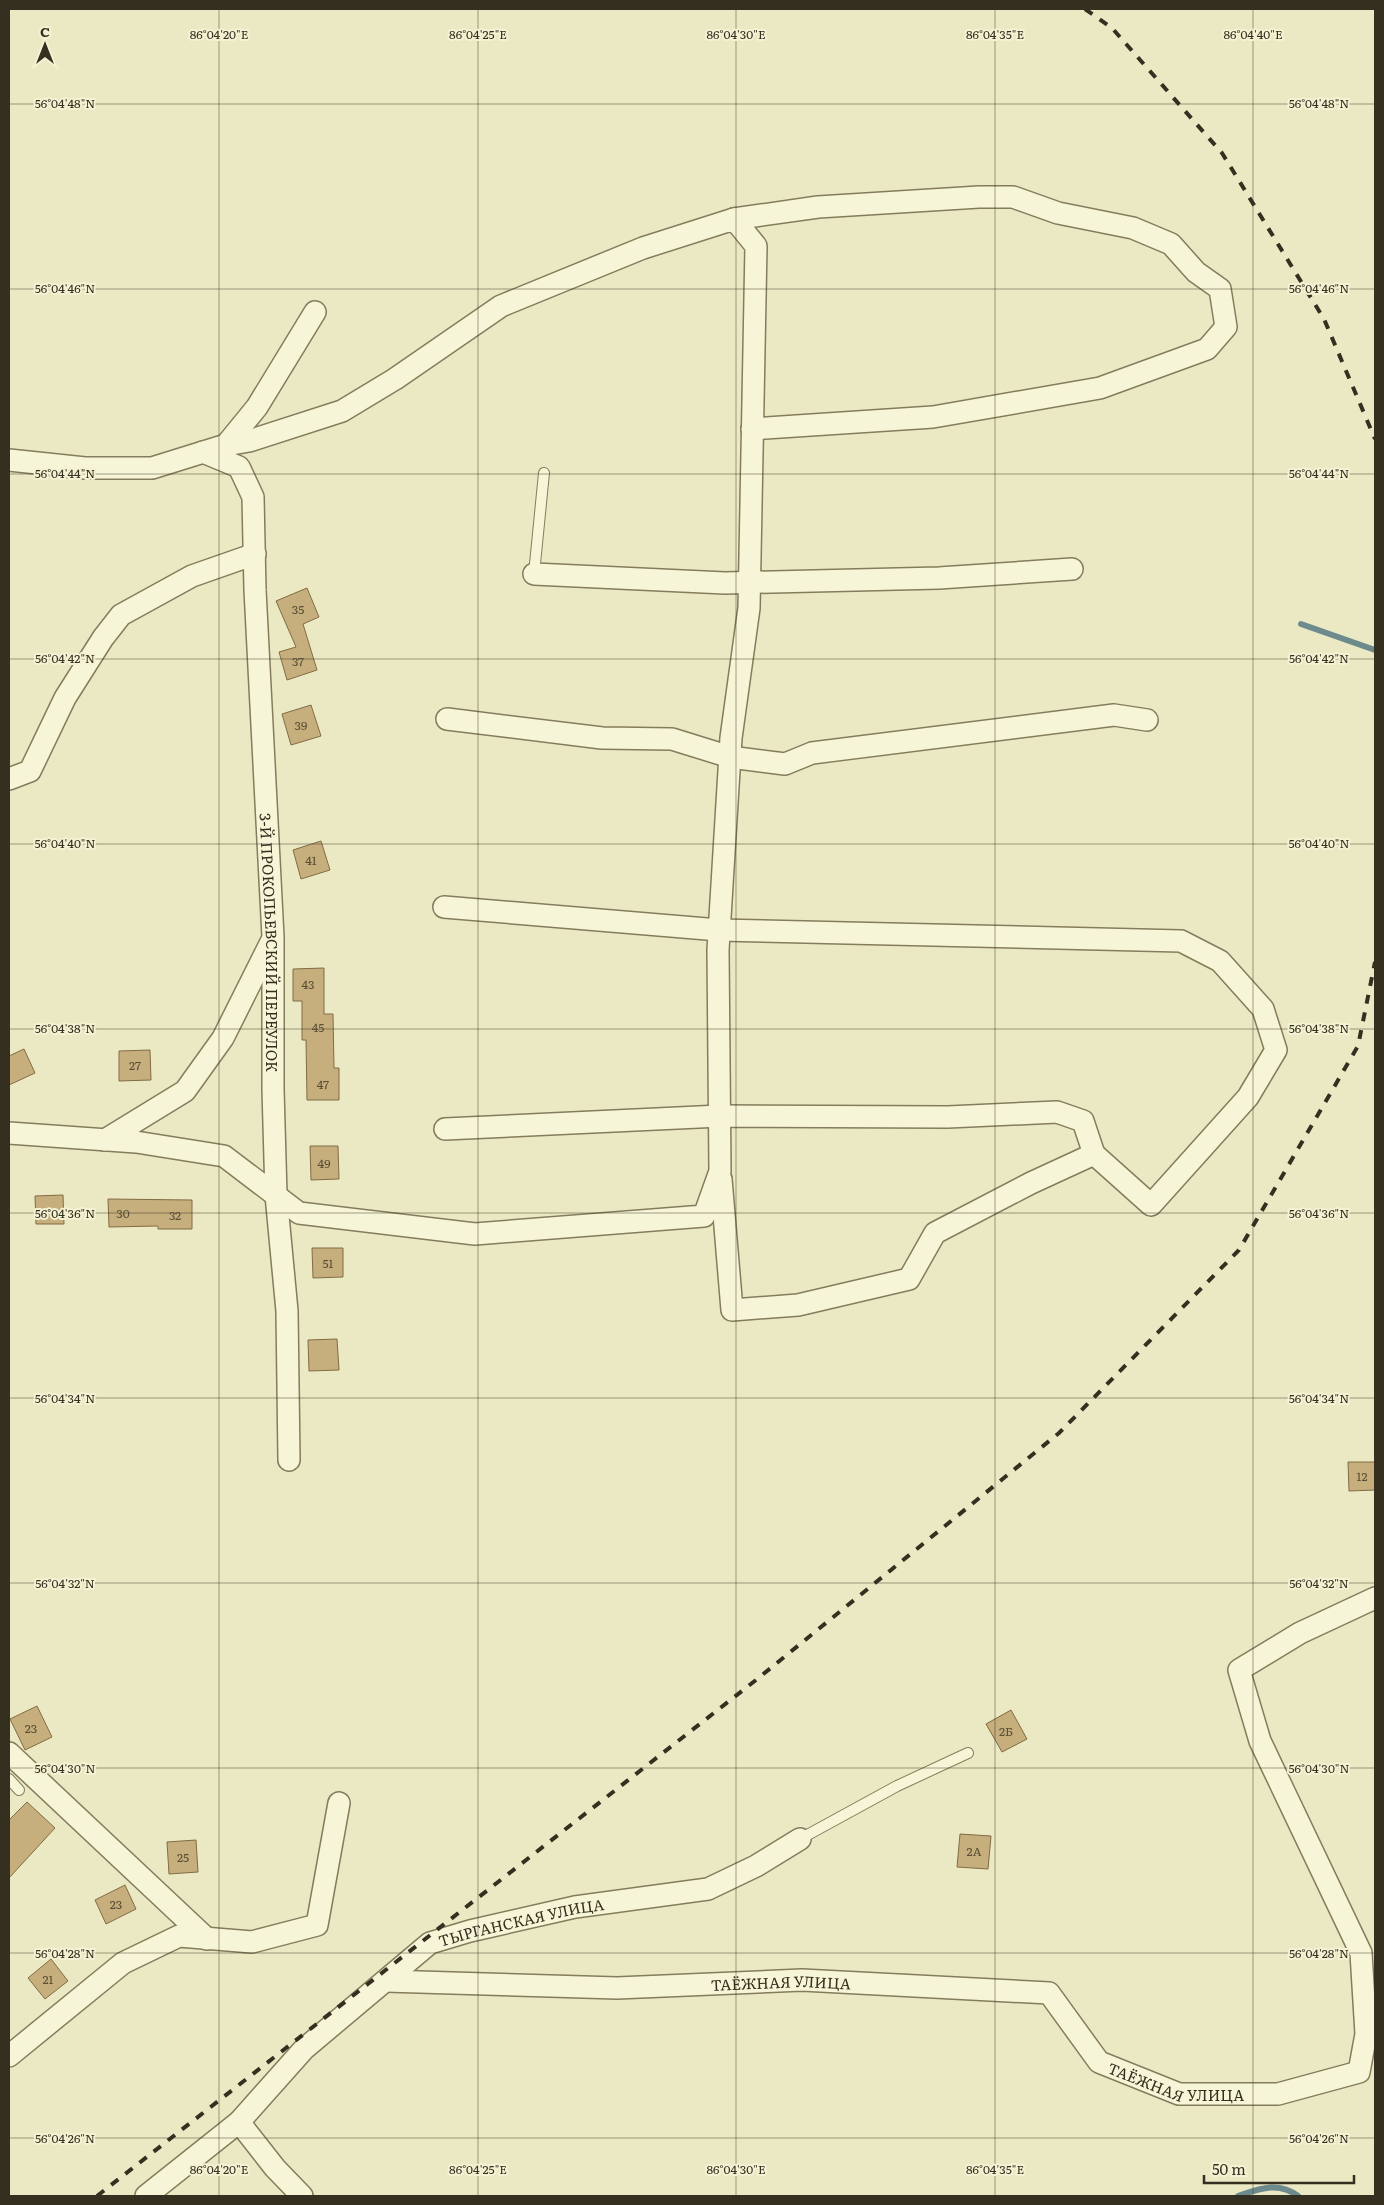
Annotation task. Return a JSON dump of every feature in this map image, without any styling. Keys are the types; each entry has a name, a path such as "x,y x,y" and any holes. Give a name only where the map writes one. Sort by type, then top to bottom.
{"street":[{"path":"9,460 85,468 152,468 226,445 249,441 342,411 396,379 501,306 642,248 734,219 818,207 979,197 1013,197 1058,212 1133,228 1171,244 1196,272 1220,289 1226,327 1207,349 1100,388 933,417 752,429"},
{"path":"734,219 756,246 749,608 730,757 719,930 720,1171 732,1310 798,1305 909,1279 935,1233 1031,1183 1094,1154"},
{"path":"226,445 258,407 315,312"},
{"name":"3-Й ПРОКОПЬЕВСКИЙ ПЕРЕУЛОК","path":"203,452 239,467 253,496 254,554 274,937 273,1089 276,1195 287,1311 289,1460"},
{"path":"9,779 30,771 65,698 103,638 121,615 192,576 254,554"},
{"path":"534,574 725,583 939,578 1072,569"},
{"path":"447,719 602,738 672,739 730,757 785,764 812,753 1114,715 1147,720"},
{"path":"444,907 719,930 1181,941 1220,961 1263,1009 1276,1050 1248,1097 1151,1205 1094,1154 1083,1122 1057,1112 948,1118 720,1116 445,1130"},
{"path":"105,1140 185,1091 223,1038 274,937"},
{"path":"9,1133 136,1142 224,1156 299,1213 475,1234 704,1216 720,1171"},
{"name":"ТАЁЖНАЯ УЛИЦА","path":"386,1981 617,1988 802,1980 1049,1994 1099,2062 1179,2094 1278,2094 1359,2072 1366,2034 1361,1953 1260,1741 1239,1670 1300,1633 1375,1598"},
{"path":"9,1753 207,1938"},
{"path":"9,2056 123,1964 178,1936 252,1942 317,1925 339,1803"},
{"name":"ТЫРГАНСКАЯ УЛИЦА","path":"146,2196 239,2122 304,2049 430,1943 470,1931 575,1907 708,1889 756,1866 800,1839"},
{"path":"239,2122 275,2168 302,2196"}],"lane":[{"path":"534,574 544,473"},
{"path":"800,1839 897,1786 968,1753"}],"building":[{"path":"307,588 319,617 303,624 317,670 287,680 279,652 296,647 276,601"},
{"path":"311,705 321,736 291,745 282,714"},
{"path":"321,841 330,870 301,879 293,850"},
{"path":"324,968 324,1014 333,1014 334,1068 339,1068 339,1100 307,1100 306,1040 302,1040 302,1001 293,1001 293,969"},
{"path":"24,1049 35,1073 9,1085 9,1056"},
{"path":"150,1050 151,1080 119,1081 119,1051"},
{"path":"310,1146 338,1146 339,1179 311,1180"},
{"path":"63,1195 64,1224 36,1224 35,1196"},
{"path":"108,1199 192,1200 192,1229 158,1229 158,1226 109,1227"},
{"path":"312,1248 343,1248 343,1277 313,1278"},
{"path":"337,1339 339,1370 309,1371 308,1340"},
{"path":"1348,1462 1375,1462 1375,1490 1349,1491"},
{"path":"37,1706 52,1737 25,1750 10,1719"},
{"path":"1011,1710 1027,1739 1002,1752 986,1724"},
{"path":"27,1802 55,1828 9,1878 9,1820"},
{"path":"960,1834 991,1836 988,1869 957,1867"},
{"path":"196,1840 198,1872 169,1874 167,1842"},
{"path":"125,1885 136,1909 106,1924 95,1900"},
{"path":"51,1959 68,1981 45,1999 28,1978"}],"waterway":[{"path":"1301,624 1375,650"},
{"path":"1238,2196 1268,2188 1291,2191 1298,2196"}],"railway":[{"path":"1085,9 1112,28 1222,153 1324,319 1375,439"},
{"path":"97,2196 756,1680 1059,1433 1239,1250 1358,1046 1375,962"}]}
